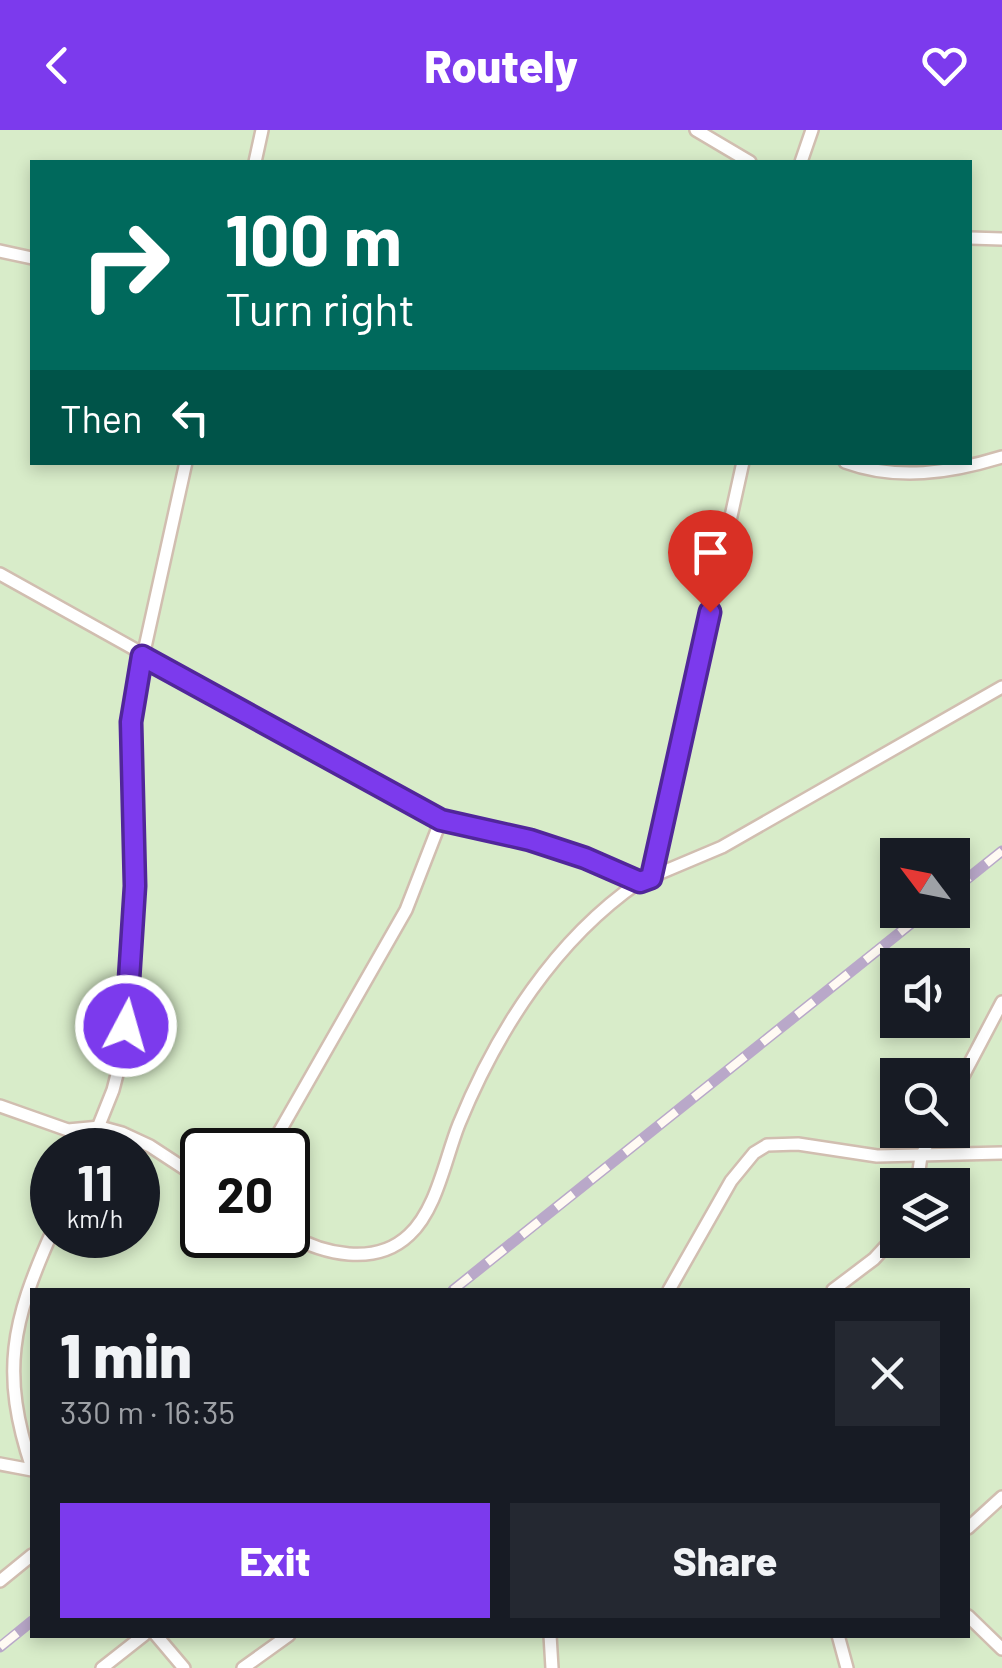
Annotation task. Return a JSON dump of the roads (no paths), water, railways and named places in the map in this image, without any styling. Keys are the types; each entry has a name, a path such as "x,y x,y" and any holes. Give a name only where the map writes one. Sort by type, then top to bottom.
{"lane":[{"path":"255,160 262,130"},
{"path":"696,130 747,160"},
{"path":"802,160 812,130"},
{"path":"972,238 1002,239"},
{"path":"0,251 30,258"},
{"path":"972,464 1002,457"},
{"path":"100,1127 124,1051 130,1002 135,886 131,722 185,465"},
{"path":"645,880 742,465"},
{"path":"856,465 887,474 930,473 966,465"},
{"path":"0,574 441,820 530,840 645,880"},
{"path":"310,1244 345,1254 382,1251 408,1237 432,1197 460,1122 509,1025 580,929 645,880 722,847 784,814 1002,687"},
{"path":"282,1128 406,910 441,820"},
{"path":"970,1062 1002,1002"},
{"path":"0,1106 68,1130 100,1127 150,1146 180,1166"},
{"path":"670,1288 731,1180 767,1145 798,1144 877,1156 1002,1153"},
{"path":"920,1168 925,1148"},
{"path":"836,1288 880,1252"},
{"path":"30,1462 12,1381 15,1335 26,1290 40,1258"},
{"path":"0,1464 30,1469"},
{"path":"970,1526 1002,1497"},
{"path":"0,1582 30,1557"},
{"path":"970,1618 1002,1649"},
{"path":"102,1668 140,1638"},
{"path":"159,1638 184,1668"},
{"path":"243,1668 285,1638"},
{"path":"550,1638 552,1668"},
{"path":"839,1638 847,1668"}],"railway":[{"path":"970,877 1002,851"},
{"path":"456,1288 906,928"},
{"path":"0,1647 30,1623"}]}
